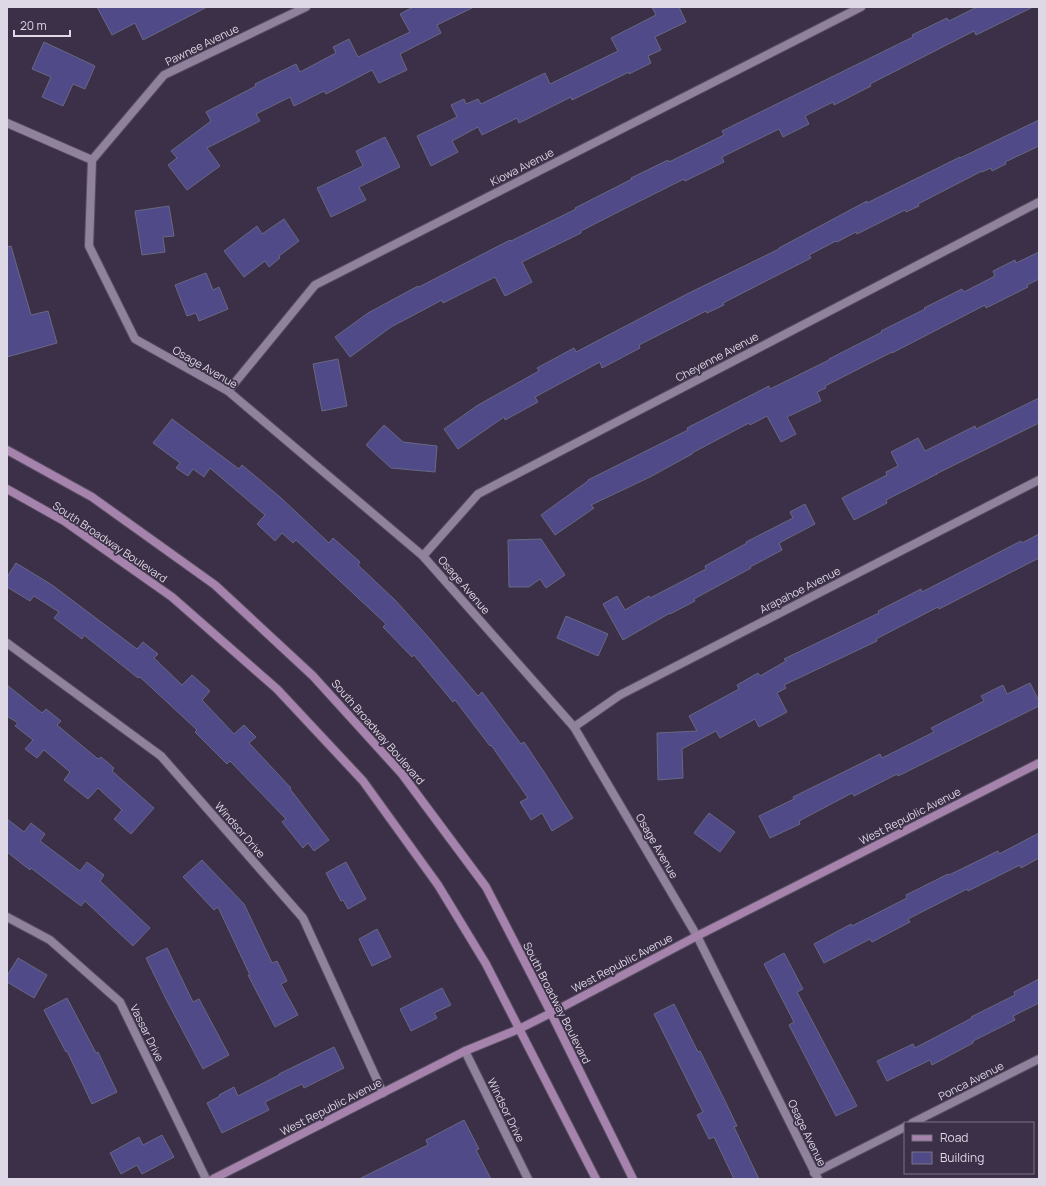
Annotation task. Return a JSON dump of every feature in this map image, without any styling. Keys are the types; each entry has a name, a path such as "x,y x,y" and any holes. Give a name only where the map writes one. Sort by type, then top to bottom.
{"main road":[{"name":"South Broadway Boulevard","path":"7,450 92,497 214,585 314,676 402,774 486,887 551,1013 633,1179"},
{"name":"South Broadway Boulevard","path":"7,489 64,521 172,597 276,689 363,781 438,885 486,964 596,1179"},
{"name":"West Republic Avenue","path":"212,1179 465,1051 519,1029 551,1013 697,936 1039,763"}],"street":[{"name":"Pawnee Avenue","path":"92,160 164,75 306,7"},
{"name":"Kiowa Avenue","path":"228,391 315,285 861,7"},
{"path":"7,123 92,160"},
{"name":"Osage Avenue","path":"92,160 89,246 135,339 228,391 423,556 574,727 697,936 816,1176"},
{"name":"Cheyenne Avenue","path":"423,556 478,494 1039,202"},
{"name":"Arapahoe Avenue","path":"574,727 620,695 1039,480"},
{"name":"Windsor Drive","path":"7,642 161,756 303,918 383,1093"},
{"name":"Vassar Drive","path":"7,917 50,940 120,1002 206,1179"},
{"name":"Windsor Drive","path":"465,1051 528,1179"},
{"name":"Ponca Avenue","path":"914,1122 1038,1062"},
{"path":"816,1176 904,1128"}],"building":[{"path":"97,7 207,7 143,40 135,23 112,35"},
{"path":"413,7 474,7 437,25 441,33 400,54 407,70 379,83 372,70 326,94 324,91 294,106 290,97 256,114 260,121 207,148 220,166 187,190 168,165 177,158 171,151 211,121 206,112 256,86 255,84 296,64 300,72 336,53 333,47 349,39 358,57 410,32 400,14"},
{"path":"652,7 679,7 686,22 655,37 661,50 648,56 651,63 572,100 571,97 519,123 517,118 482,135 478,127 452,141 458,152 431,166 417,136 457,117 451,105 464,99 466,104 478,99 481,104 545,73 550,84 618,51 611,38 656,15"},
{"path":"977,7 1033,7 976,35 974,31 870,84 871,86 834,105 833,102 805,116 809,124 783,137 779,129 722,157 724,162 685,181 684,179 522,262 532,282 505,296 495,277 443,303 442,300 391,327 350,357 335,337 368,313 418,286 419,287 510,240 511,241 576,209 575,208 632,179 631,178 668,160 669,162 724,135 722,131 913,37 912,35 947,18 949,21"},
{"path":"44,42 95,66 85,89 73,84 63,106 42,97 51,77 32,69"},
{"path":"1039,120 1039,146 1005,162 1006,164 992,171 991,168 982,171 918,204 919,206 906,212 905,210 857,234 856,232 837,242 836,241 809,255 811,258 723,303 724,305 707,313 706,311 639,345 640,348 602,368 600,362 535,397 538,402 505,420 504,417 458,449 444,429 478,405 539,371 537,368 574,348 576,352 687,294 779,249 867,201 867,203"},
{"path":"385,137 400,167 359,187 366,200 331,217 317,188 363,166 356,151"},
{"path":"169,206 174,236 163,237 165,252 142,255 135,211"},
{"path":"284,219 299,241 279,256 280,258 269,267 265,261 244,277 224,251 257,226 262,234"},
{"path":"11,246 31,315 48,311 57,343 7,357 7,247"},
{"path":"1039,252 1039,279 1027,285 1028,287 986,308 985,305 825,386 826,388 817,392 821,401 787,417 796,434 781,442 767,416 750,425 749,423 650,477 591,505 594,508 555,535 541,515 588,480 688,430 687,428 769,386 770,389 829,360 962,289 964,292 995,276 993,271 1015,260 1016,263"},
{"path":"206,273 213,290 219,287 228,309 199,321 196,313 187,316 175,285"},
{"path":"338,359 347,406 322,411 313,364"},
{"path":"1039,398 1039,423 886,500 887,503 854,520 842,498 887,475 886,472 898,466 891,452 918,438 925,451 975,426 976,429"},
{"path":"172,419 239,469 242,465 280,497 329,543 333,538 360,562 358,565 396,601 478,696 482,692 521,744 524,742 573,818 552,831 542,813 531,820 520,802 528,798 491,745 490,746 455,700 453,702 414,655 412,657 383,627 386,624 296,540 293,543 282,533 275,541 257,524 265,515 210,468 204,477 193,469 188,476 176,468 180,463 153,443"},
{"path":"384,425 403,442 437,446 435,472 391,468 366,445"},
{"path":"805,504 815,524 779,543 782,550 694,599 695,601 670,613 623,640 603,604 617,596 625,610 649,596 650,598 706,569 705,566 747,543 746,542 793,518 790,512"},
{"path":"1039,534 1039,558 939,609 938,607 876,639 877,641 784,685 786,688 777,693 787,712 759,727 755,719 720,738 716,731 682,749 683,778 658,780 657,733 697,731 689,716 739,689 737,685 758,673 760,676 786,661 784,659 879,613 878,611 921,589 922,592 1021,541 1022,543"},
{"path":"541,539 565,575 546,588 540,579 529,587 509,587 508,540"},
{"path":"16,563 52,585 137,649 143,642 158,654 154,658 182,685 192,675 210,691 202,700 234,734 244,725 256,737 249,743 291,788 290,789 329,840 314,851 308,843 303,848 282,822 286,819 230,761 227,764 195,732 197,730 140,677 138,678 84,635 82,639 54,618 59,612 34,596 30,601 7,587 7,577"},
{"path":"566,616 608,634 598,656 557,638"},
{"path":"1030,683 1039,701 1039,706 898,776 897,774 854,796 852,793 799,821 800,824 770,838 759,816 794,799 793,797 880,754 882,758 934,732 931,728 984,701 981,696 1003,685 1007,694"},
{"path":"7,685 42,713 46,709 61,721 57,725 98,759 101,757 114,768 112,771 154,808 131,834 114,819 122,810 98,788 88,799 64,780 70,772 44,750 37,758 25,749 33,740 15,726 18,723 7,716"},
{"path":"709,813 735,832 720,852 694,833"},
{"path":"7,819 24,832 31,823 45,834 40,841 80,871 87,862 104,875 100,881 150,928 133,946 85,901 81,906 31,868 30,870 7,852"},
{"path":"1039,833 1039,858 1021,868 1020,865 968,891 967,889 908,919 910,922 872,942 870,939 824,963 814,944 851,924 852,926 907,898 906,895 948,874 949,875 998,851 999,854"},
{"path":"202,860 244,904 272,963 277,961 287,981 281,984 298,1015 275,1027 248,975 250,975 218,907 214,910 183,877"},
{"path":"346,862 366,899 348,909 343,900 341,901 326,873"},
{"path":"377,929 391,957 372,966 359,939"},
{"path":"167,948 193,1002 199,999 229,1055 203,1069 146,958"},
{"path":"784,953 803,989 797,992 857,1106 836,1116 789,1025 794,1022 764,964"},
{"path":"18,958 47,975 34,998 7,982 7,976"},
{"path":"1039,979 1039,1003 1013,1016 1015,1020 973,1041 973,1043 932,1065 930,1060 887,1081 877,1061 913,1044 915,1048 1015,995 1014,992"},
{"path":"442,988 451,1005 434,1013 437,1018 411,1031 400,1009"},
{"path":"67,998 96,1053 98,1052 117,1092 92,1104 67,1051 66,1052 44,1010"},
{"path":"674,1004 725,1101 737,1126 734,1127 759,1179 734,1179 714,1137 709,1139 697,1115 703,1112 654,1014"},
{"path":"334,1047 344,1068 304,1088 302,1084 265,1102 269,1110 222,1133 207,1103 234,1087 238,1096"},
{"path":"464,1120 479,1149 476,1150 491,1179 359,1179 428,1145 426,1140"},
{"path":"162,1135 174,1157 142,1174 137,1165 121,1174 110,1153 139,1137 143,1145"}]}
